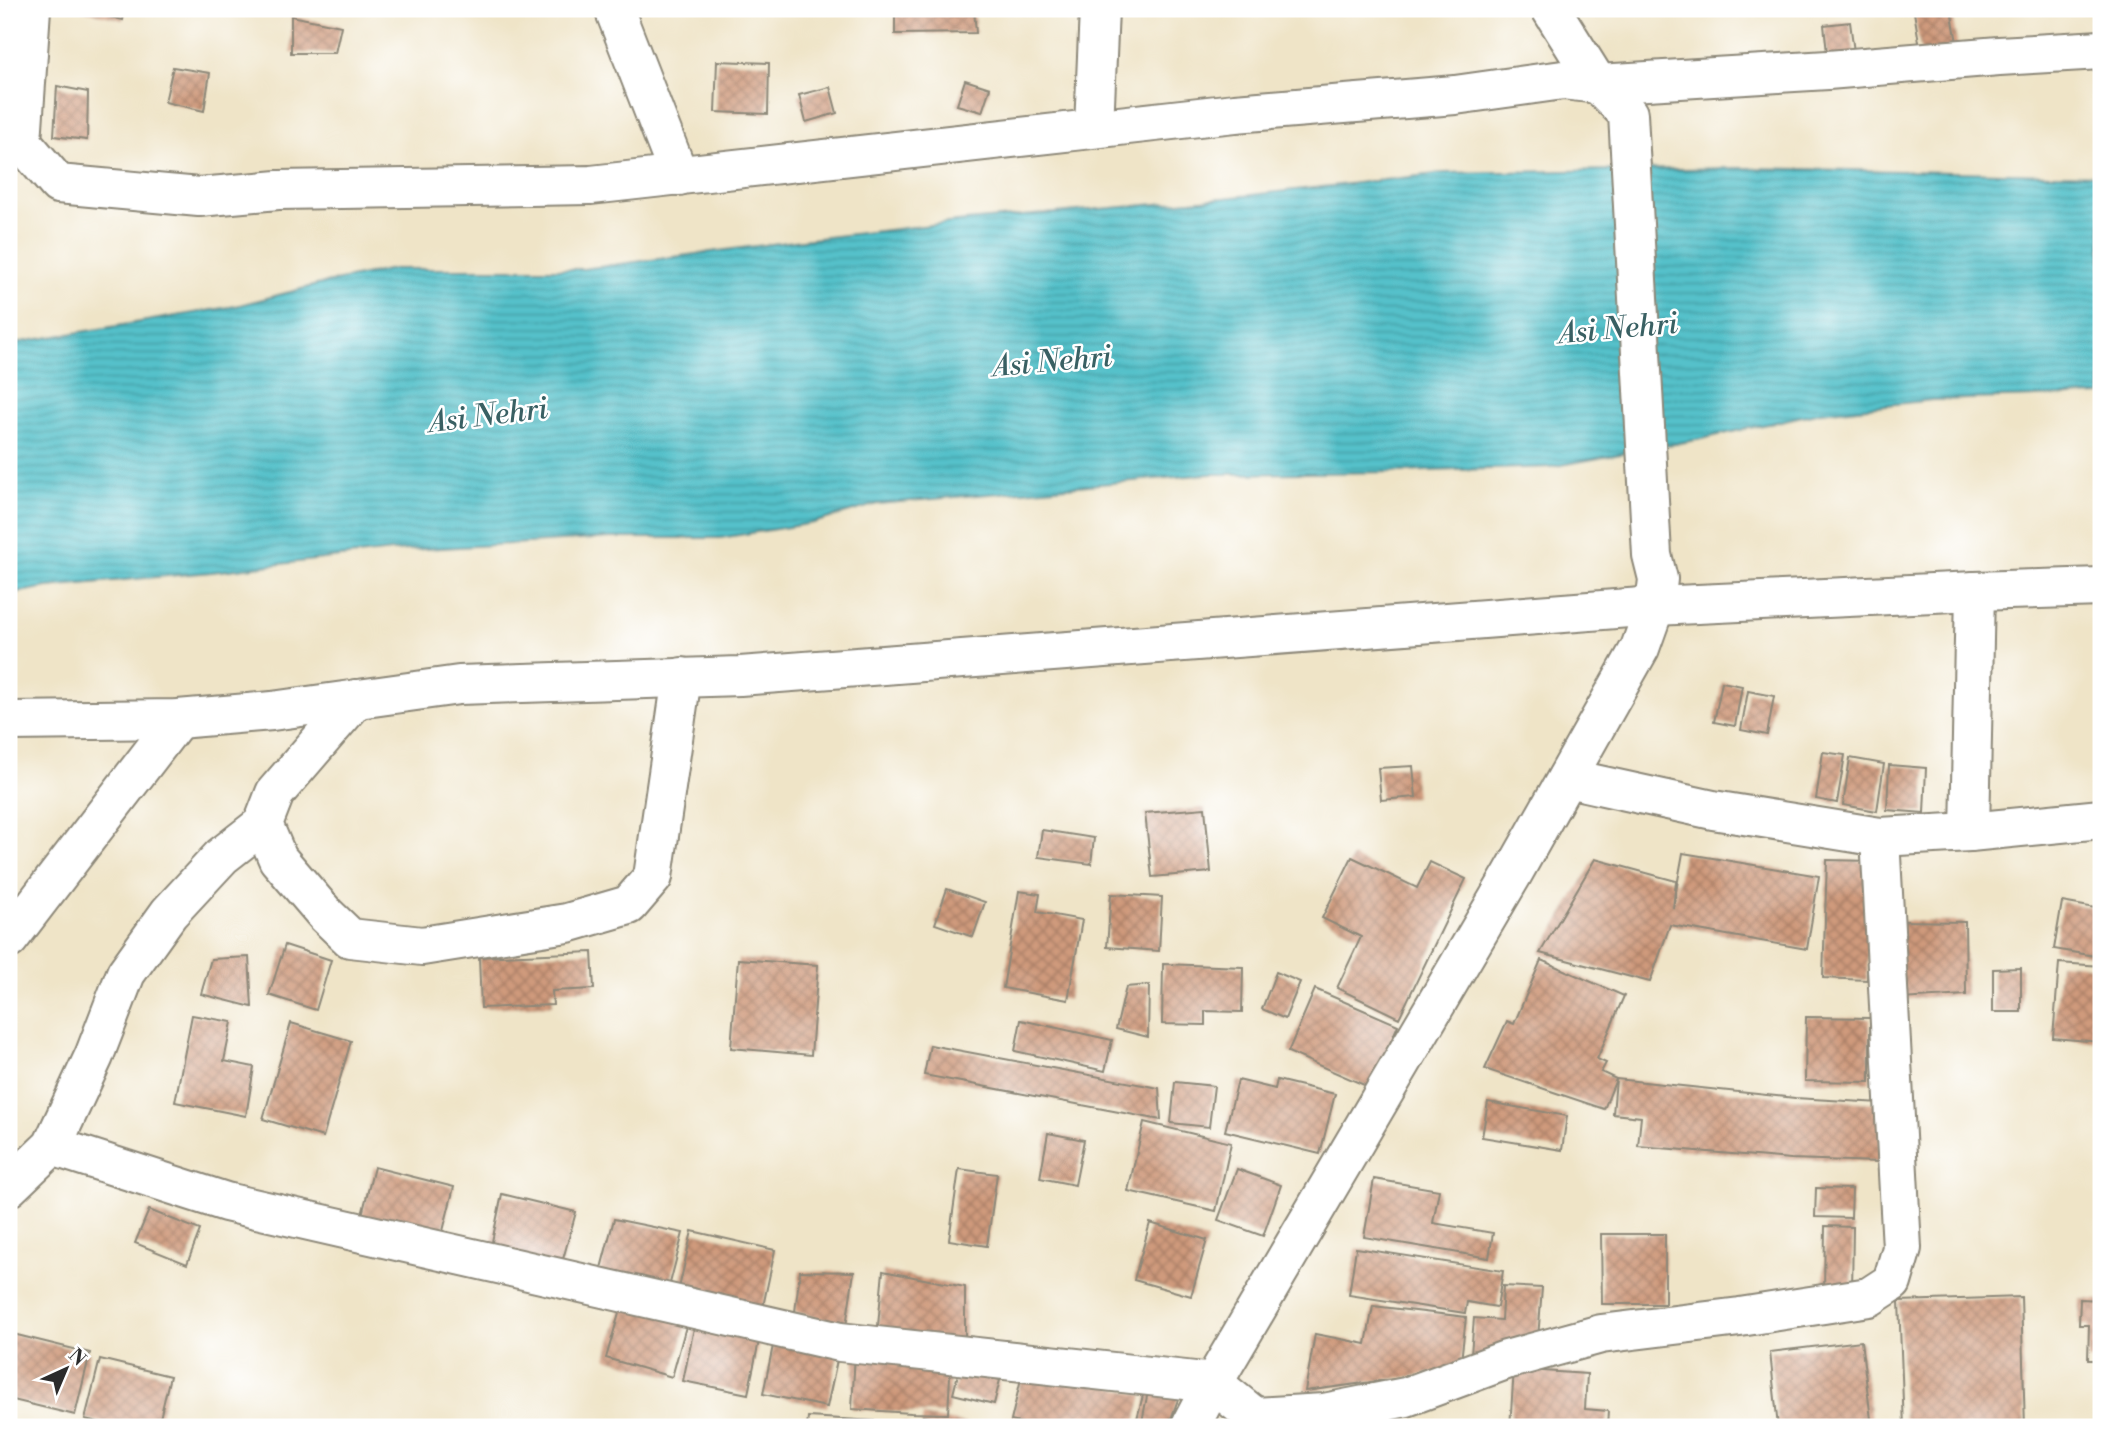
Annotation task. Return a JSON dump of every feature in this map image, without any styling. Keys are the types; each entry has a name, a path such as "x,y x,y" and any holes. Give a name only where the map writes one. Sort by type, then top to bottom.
{"street":[{"path":"31,9 22,142 58,184 199,197 278,190 591,185 1235,113 1455,95 1563,80 1598,84 2101,50"},
{"path":"614,9 679,176"},
{"path":"1094,128 1100,9"},
{"path":"1190,1427 1213,1383 1567,778 1640,648 1655,606 1658,579 1653,555 1628,114 1598,84 1551,9"},
{"path":"9,721 178,719 272,711 459,685 740,676 1655,606 2101,587"},
{"path":"1970,832 1975,591"},
{"path":"263,824 278,859 326,915 351,938 422,946 567,923 629,905 653,877 682,677"},
{"path":"9,1187 52,1146 94,1056 126,973 169,913 222,856 263,824 275,793 356,699"},
{"path":"9,939 178,719"},
{"path":"1567,778 1713,810 1880,837 1970,832 2101,819"},
{"path":"52,1146 226,1202 840,1342 1213,1383 1255,1417 1324,1413 1406,1397 1506,1360 1601,1334 1740,1317 1869,1297 1892,1282 1902,1248 1880,837"}],"water":[{"name":"Asi Nehri","path":"1742,168 2101,175 2101,395 1932,400 1820,412 1701,439 1550,467 1209,474 877,504 813,523 720,538 610,538 391,551 211,572 47,587 9,594 9,344 236,306 393,269 583,269 966,221 1224,198 1445,173"}],"building":[{"path":"78,9 125,9 123,20"},
{"path":"895,9 974,9 976,33 895,34"},
{"path":"1951,9 1958,48 1921,54 1914,12"},
{"path":"291,16 341,26 335,53 291,53"},
{"path":"1850,22 1855,59 1828,62 1824,25"},
{"path":"717,61 769,63 768,114 715,112"},
{"path":"173,67 210,73 204,111 165,102"},
{"path":"965,80 990,88 982,112 957,105"},
{"path":"57,86 88,92 87,140 54,136"},
{"path":"830,87 837,113 806,122 799,95"},
{"path":"1722,682 1742,686 1735,726 1714,722"},
{"path":"1748,691 1774,696 1767,735 1741,730"},
{"path":"1823,752 1845,755 1837,803 1816,799"},
{"path":"1850,758 1884,764 1877,811 1843,805"},
{"path":"1889,765 1926,768 1924,813 1887,810"},
{"path":"1413,766 1416,797 1381,800 1378,768"},
{"path":"1205,808 1211,872 1152,877 1145,813"},
{"path":"1042,830 1094,838 1091,864 1038,857"},
{"path":"1683,853 1819,876 1807,949 1670,925 1650,982 1540,953 1595,859 1676,881 1673,908"},
{"path":"1352,857 1417,888 1430,862 1466,879 1399,1018 1337,988 1361,937 1322,918"},
{"path":"1827,860 1871,861 1867,980 1823,978"},
{"path":"947,889 985,902 973,937 935,924"},
{"path":"1019,891 1040,894 1037,912 1082,920 1068,1000 1003,988"},
{"path":"1111,894 1162,897 1159,951 1107,947"},
{"path":"2062,902 2101,909 2101,957 2054,949"},
{"path":"1899,921 1965,922 1966,995 1901,999"},
{"path":"285,945 331,960 316,1010 269,995"},
{"path":"592,952 594,989 552,991 553,1005 481,1008 479,957"},
{"path":"249,957 252,1007 201,994 211,959"},
{"path":"738,959 818,965 811,1055 731,1048"},
{"path":"1541,960 1624,996 1597,1059 1606,1063 1601,1072 1616,1079 1604,1109 1485,1069 1507,1021 1514,1024"},
{"path":"2059,963 2101,966 2101,1042 2053,1038"},
{"path":"1163,964 1243,967 1242,1012 1205,1011 1205,1025 1162,1024"},
{"path":"2021,968 2021,1012 1993,1012 1993,969"},
{"path":"1276,972 1300,982 1285,1019 1262,1009"},
{"path":"1149,985 1148,1037 1116,1029 1126,987"},
{"path":"1315,989 1398,1025 1371,1088 1288,1052"},
{"path":"192,1015 232,1022 224,1061 254,1067 246,1116 175,1102"},
{"path":"1806,1017 1870,1018 1870,1082 1805,1081"},
{"path":"1021,1020 1112,1040 1105,1071 1015,1051"},
{"path":"291,1023 351,1041 323,1137 263,1119"},
{"path":"930,1045 1159,1088 1161,1120 924,1075"},
{"path":"1616,1079 1795,1098 1881,1103 1880,1162 1791,1159 1638,1146 1641,1117 1613,1114"},
{"path":"1238,1080 1275,1089 1277,1080 1335,1094 1320,1154 1225,1131"},
{"path":"1175,1082 1214,1086 1209,1127 1171,1123"},
{"path":"1488,1102 1567,1116 1562,1150 1482,1137"},
{"path":"1144,1122 1231,1143 1216,1211 1128,1191"},
{"path":"1048,1133 1084,1140 1075,1185 1040,1178"},
{"path":"374,1167 454,1187 439,1247 359,1227"},
{"path":"959,1169 997,1174 987,1246 949,1240"},
{"path":"1237,1169 1281,1185 1263,1236 1218,1220"},
{"path":"1374,1179 1439,1190 1433,1223 1493,1233 1489,1258 1364,1237"},
{"path":"1816,1188 1852,1189 1851,1218 1815,1217"},
{"path":"502,1194 576,1212 560,1270 489,1256"},
{"path":"149,1210 200,1230 187,1264 135,1243"},
{"path":"614,1219 683,1233 668,1291 599,1276"},
{"path":"1150,1223 1207,1240 1191,1296 1134,1280"},
{"path":"1825,1226 1853,1227 1852,1293 1824,1293"},
{"path":"692,1231 775,1250 761,1316 677,1297"},
{"path":"1601,1234 1665,1234 1665,1304 1602,1304"},
{"path":"1356,1248 1503,1271 1497,1307 1467,1302 1465,1313 1349,1295"},
{"path":"800,1271 854,1272 846,1326 795,1312"},
{"path":"883,1271 965,1287 965,1342 877,1337"},
{"path":"1503,1286 1542,1288 1538,1338 1470,1366 1474,1318 1501,1320"},
{"path":"2021,1297 2025,1427 1904,1427 1899,1301"},
{"path":"2080,1299 2101,1300 2101,1360 2088,1360 2089,1325 2079,1325"},
{"path":"623,1300 688,1319 672,1377 606,1358"},
{"path":"1373,1306 1466,1317 1460,1370 1305,1391 1315,1334 1366,1344"},
{"path":"695,1323 760,1336 748,1394 683,1381"},
{"path":"9,1333 90,1353 75,1415 9,1399"},
{"path":"775,1336 839,1351 827,1407 763,1394"},
{"path":"1861,1341 1871,1419 1819,1427 1778,1427 1770,1352"},
{"path":"855,1352 951,1357 948,1414 852,1409"},
{"path":"100,1359 170,1376 158,1427 119,1427 85,1419"},
{"path":"1024,1366 1143,1395 1135,1427 1038,1427 1011,1421"},
{"path":"1514,1369 1587,1374 1585,1409 1608,1411 1607,1427 1510,1427"},
{"path":"959,1370 1000,1380 994,1404 953,1394"},
{"path":"1149,1386 1180,1394 1168,1427 1141,1427"},
{"path":"923,1416 979,1426 979,1427 921,1427"},
{"path":"808,1417 908,1423 907,1427 807,1427"}]}
